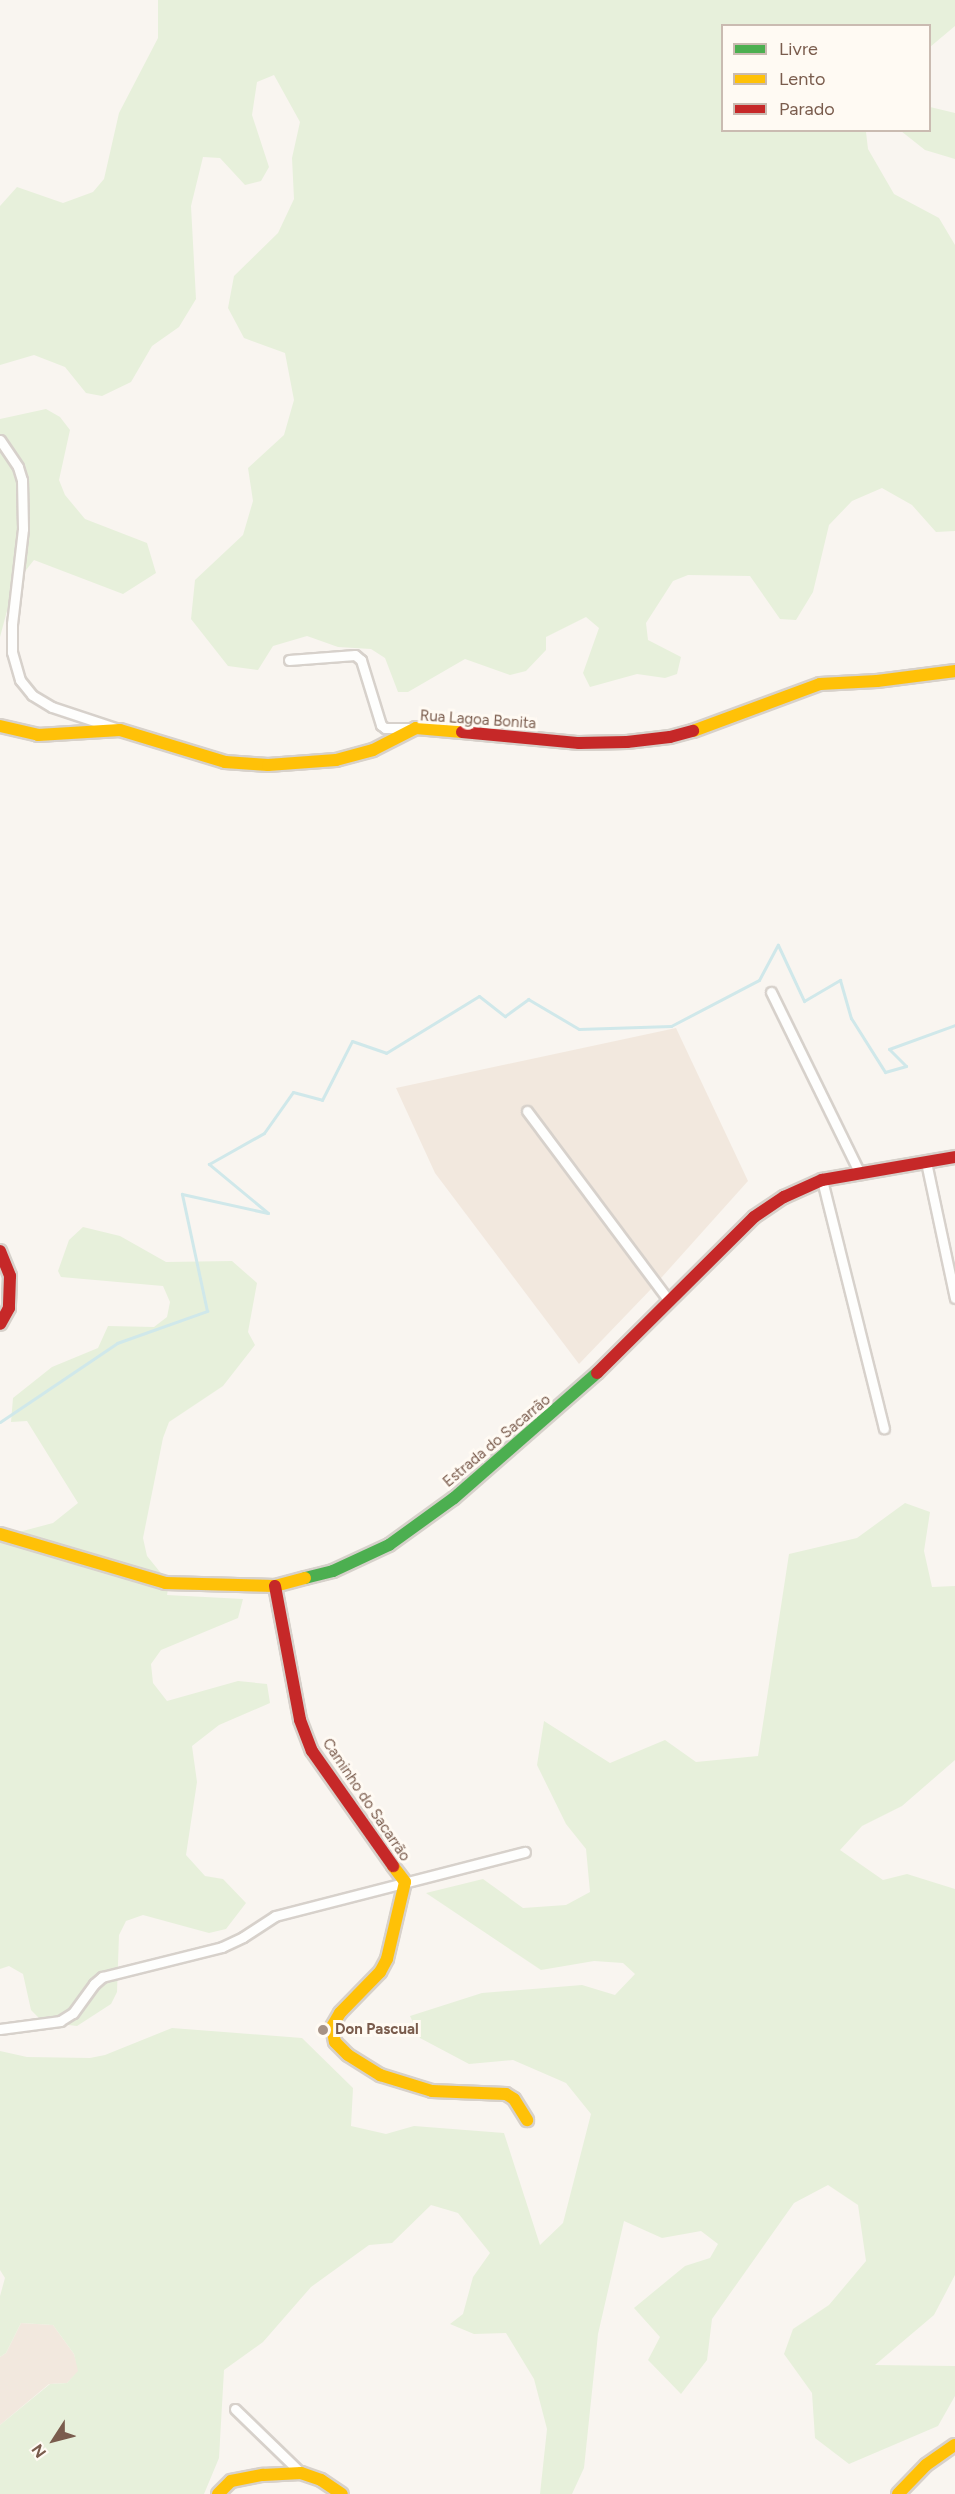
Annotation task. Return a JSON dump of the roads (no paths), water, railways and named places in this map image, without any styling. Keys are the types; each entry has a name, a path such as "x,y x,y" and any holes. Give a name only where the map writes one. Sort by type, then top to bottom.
{"street":[{"path":"0,440 18,467 22,480 24,529 12,624 12,652 20,680 32,695 52,706 80,718 120,730"},
{"path":"289,660 355,655 362,660 381,724 385,728 416,728"},
{"name":"Rua Lagoa Bonita","path":"0,726 38,735 120,730 225,762 268,765 336,760 373,750 416,728 579,743 627,742 670,737 710,726 798,690 820,684 877,681 955,671"},
{"path":"771,992 861,1174"},
{"path":"527,1111 669,1301"},
{"name":"Estrada do Sacarrão","path":"0,1534 165,1583 275,1587 333,1571 389,1545 445,1505 579,1391 754,1216 784,1197 822,1180 955,1157"},
{"path":"926,1162 955,1298"},
{"path":"822,1180 884,1428"},
{"path":"0,1251 10,1276 9,1308 0,1324"},
{"name":"Caminho do Sacarrão","path":"275,1587 300,1719 312,1751 405,1882 387,1959 380,1972 340,2013 332,2027 335,2042 348,2055 380,2075 432,2091 506,2094 514,2099 527,2120"},
{"path":"0,2029 60,2020 74,2013 94,1984 102,1977 222,1947 243,1937 274,1916 525,1852"},
{"path":"235,2409 301,2473"},
{"path":"898,2494 926,2465 955,2445"},
{"path":"218,2494 231,2481 263,2475 301,2473 321,2480 342,2494"}],"waterway":[{"path":"0,1422 117,1343 207,1311 182,1194 268,1213 209,1164 264,1133 293,1092 322,1100 352,1041 386,1053 479,996 505,1016 528,999 579,1029 671,1026 759,980 778,945 804,1001 840,980 851,1018 885,1072 906,1066 889,1049 955,1025"}],"place":[{"name":"Don Pascual","path":"323,2030"}]}
